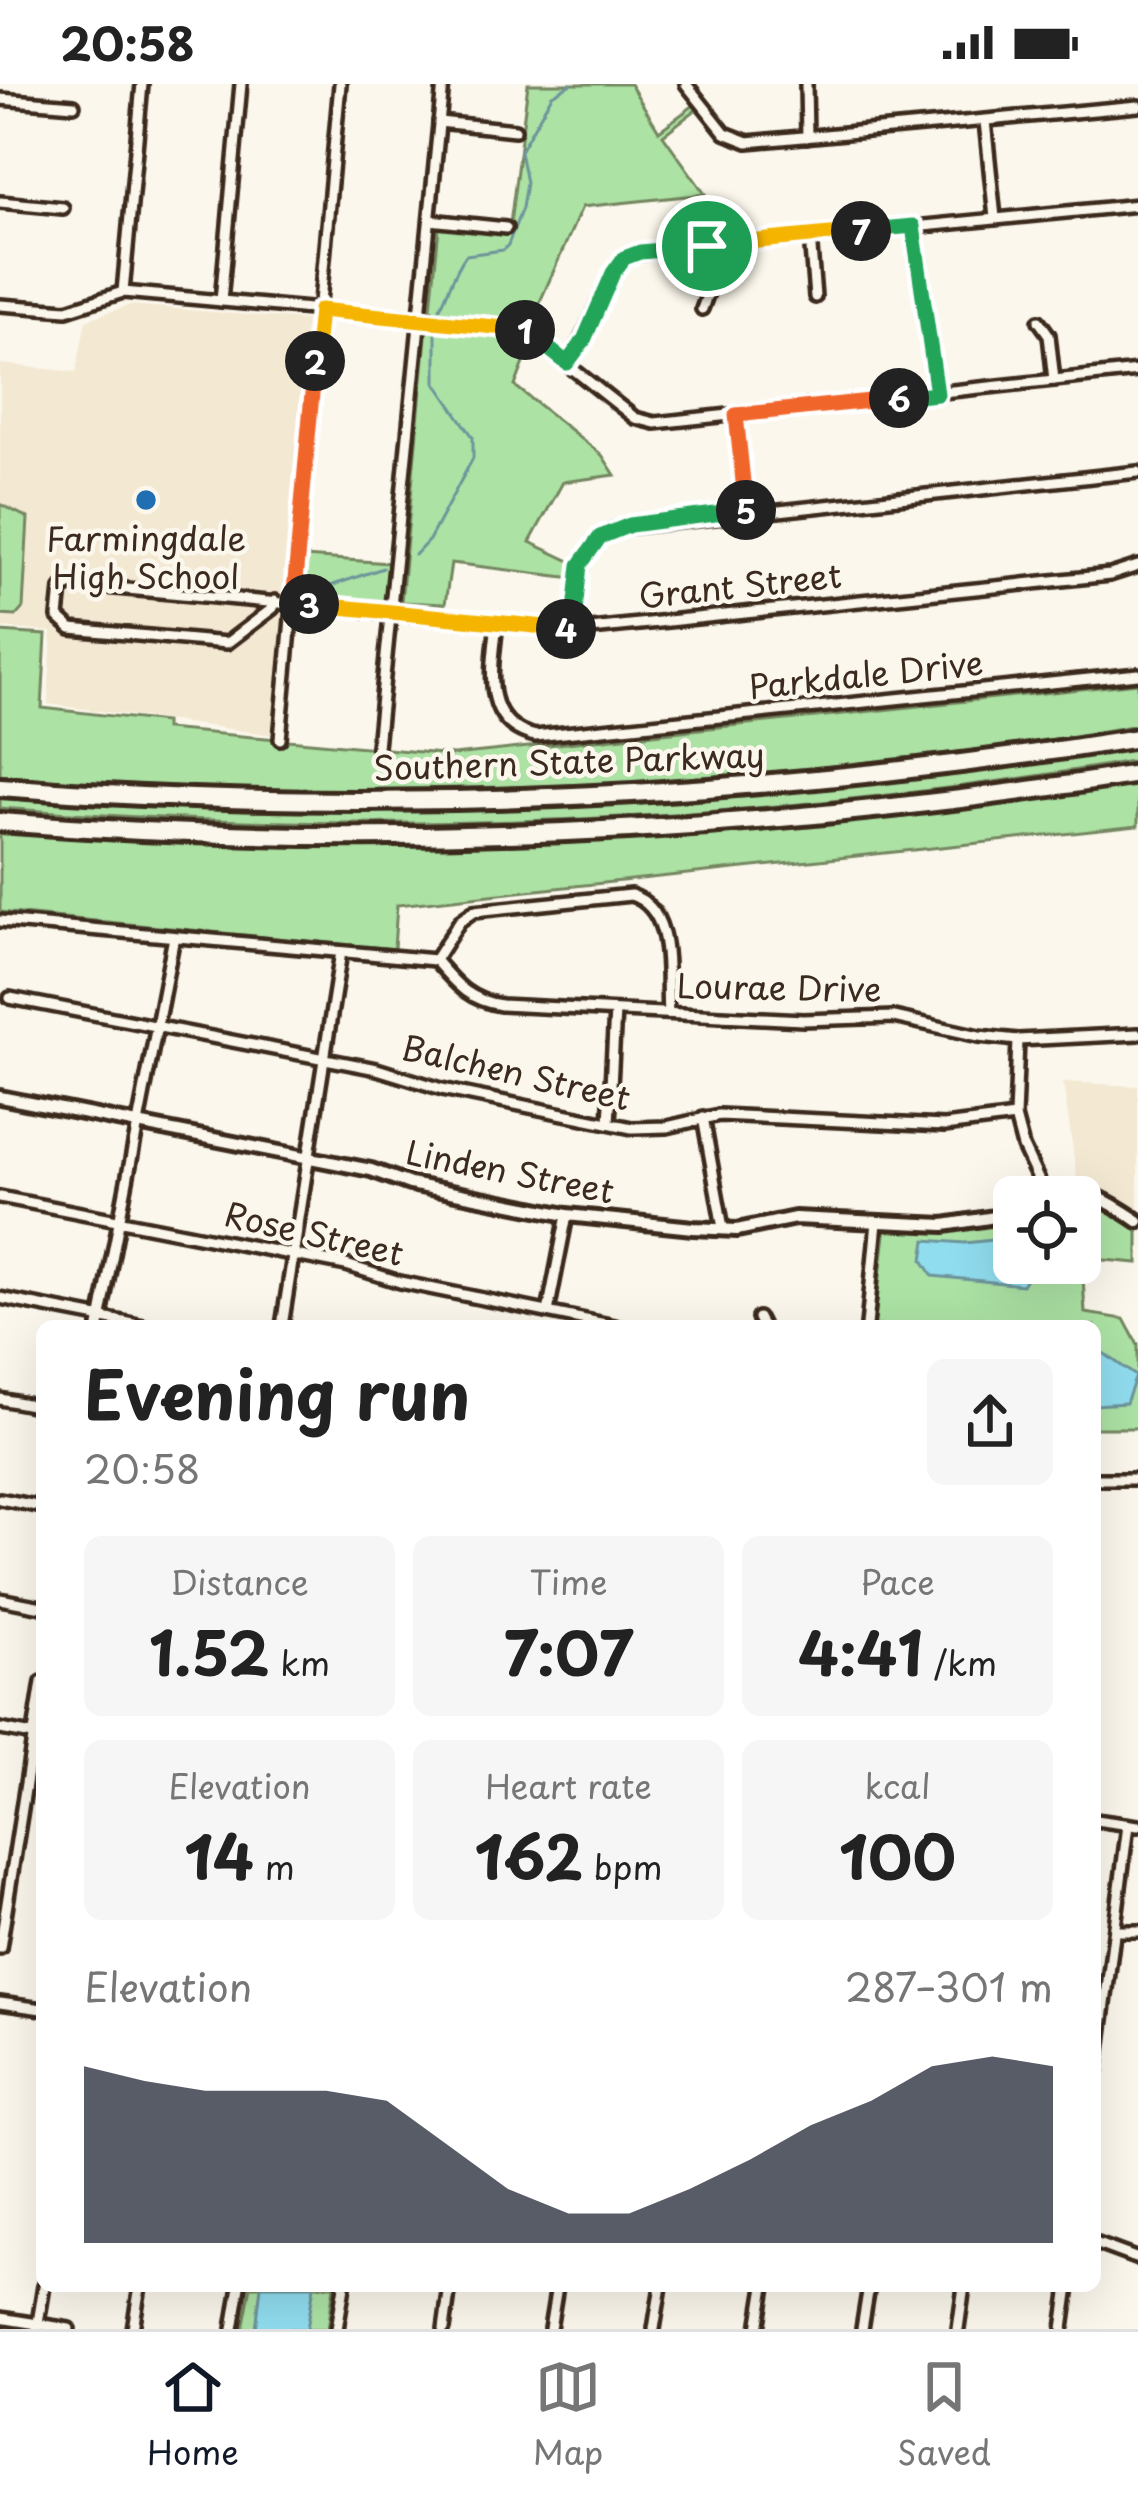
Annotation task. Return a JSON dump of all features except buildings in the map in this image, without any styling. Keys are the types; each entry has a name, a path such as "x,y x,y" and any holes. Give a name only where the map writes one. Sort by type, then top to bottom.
{"highway":[{"name":"Southern State Parkway","path":"0,787 223,801 606,797 910,772 1138,738"},
{"name":"Southern State Parkway","path":"0,822 280,837 518,836 776,820 1138,774"}],"street":[{"path":"117,294 142,84"},
{"path":"221,301 241,84"},
{"path":"280,739 340,84"},
{"path":"377,747 443,84"},
{"path":"686,84 712,120 734,138 760,142 1138,106"},
{"path":"806,84 807,137"},
{"path":"0,99 74,105"},
{"path":"985,121 995,218"},
{"path":"439,122 515,130"},
{"path":"0,202 63,208"},
{"path":"567,363 584,340 613,273 624,258 640,252 1138,205"},
{"path":"430,220 506,228"},
{"path":"913,226 937,394"},
{"path":"811,236 815,297"},
{"path":"702,309 709,290 707,246"},
{"path":"0,305 67,310 117,294 521,328 644,422 1138,370"},
{"path":"1039,321 1049,335 1054,380"},
{"path":"736,415 747,512"},
{"path":"573,629 580,565 600,537 630,525 1138,472"},
{"name":"Grant Street","path":"274,601 273,608 227,643 71,629 58,617 61,589 72,584 274,601 573,629 1110,575 1138,566"},
{"name":"Parkdale Drive","path":"497,622 492,691 506,721 535,736 1138,674"},
{"path":"0,920 435,959 460,921 474,911 631,895 649,903 660,919 668,1013"},
{"path":"100,1320 174,937"},
{"path":"283,1320 341,952"},
{"name":"Lourae Drive","path":"435,959 460,990 482,1002 803,1020 894,1017 1018,1040 1138,1034"},
{"name":"Balchen Street","path":"10,998 655,1129 703,1117 931,1126 1015,1117"},
{"path":"609,1123 615,1011"},
{"path":"1018,1040 1015,1117 1036,1176"},
{"name":"Linden Street","path":"0,1097 309,1157 410,1184 567,1215 723,1228 753,1228 795,1218 944,1225 993,1217"},
{"path":"703,1117 723,1228"},
{"name":"Rose Street","path":"0,1197 346,1265 400,1282 586,1320"},
{"path":"1101,1199 1138,1221"},
{"path":"548,1312 567,1215"},
{"path":"868,1320 877,1222"},
{"path":"0,1298 92,1320"},
{"path":"0,1399 36,1406"},
{"path":"1101,1479 1138,1479"},
{"path":"0,1498 36,1506"},
{"path":"0,1599 36,1606"},
{"path":"0,1948 36,1717"},
{"path":"0,1729 33,1735"},
{"path":"1101,1821 1133,1826 1101,2037"},
{"path":"0,1829 18,1832"},
{"path":"1115,1931 1138,1931"},
{"path":"0,2003 36,2008"},
{"path":"1101,2245 1138,2259"},
{"path":"38,2326 43,2292"},
{"path":"133,2329 139,2292"},
{"path":"233,2329 239,2292"},
{"path":"337,2329 343,2292"},
{"path":"444,2329 449,2292"},
{"path":"550,2329 556,2292"},
{"path":"654,2329 660,2292"},
{"path":"758,2329 764,2292"},
{"path":"862,2329 867,2292"},
{"path":"958,2329 963,2292"},
{"path":"1063,2329 1068,2292"},
{"path":"0,2318 69,2329"}],"shaded area":[{"name":"Farmingdale High School","path":"130,305 306,320 273,735 48,704 52,632 0,628 0,364 76,372 86,320"},
{"path":"1063,1082 1138,1086 1138,1212 1101,1192 1101,1176 1077,1176"}],"green space":[{"path":"528,84 630,84 659,131 694,105 697,109 663,135 705,194 582,207 531,322 434,312 439,227 509,232"},
{"path":"430,324 515,332 531,345 515,386 602,455 615,475 563,482 530,542 576,564 574,578 451,563 445,604 401,602"},
{"path":"0,504 28,518 23,608 16,616 0,615"},
{"path":"304,557 389,563 385,603 302,596"},
{"path":"0,632 46,635 42,708 165,722 165,729 453,755 1138,683 1138,725 1022,745 696,781 697,777 414,789 83,782 0,775"},
{"path":"1138,745 1138,760 997,782 855,799 570,819 285,822 0,808 0,791 333,805 499,806 666,799 843,783"},
{"path":"1138,782 1138,826 397,905 394,949 0,912 0,831 285,843 570,839 855,818"},
{"path":"1101,1208 1138,1230 1138,1263 1101,1260"},
{"path":"993,1224 993,1284 1083,1284 1085,1313 1124,1319 1138,1345 1138,1428 1101,1428 1101,1320 875,1320 886,1226 977,1228"},
{"path":"250,2292 333,2292 328,2329 243,2329"}],"water":[{"path":"926,1240 993,1240 993,1282 933,1276 923,1260"},
{"path":"1101,1351 1136,1376 1126,1403 1101,1405"},
{"path":"260,2292 313,2292 307,2329 256,2329"}],"waterway":[{"path":"440,308 466,255 503,250 508,245 526,183 520,151 552,95 571,84"},
{"path":"415,555 429,540 473,458 473,437 436,383 436,334"},
{"path":"313,592 383,568"}],"place":[{"name":"Farmingdale High School","path":"146,500"}],"route":[{"path":"913,226 937,394 736,415 747,512 630,525 600,537 580,565 573,629 293,603 320,310 521,328 567,363 584,340 624,258 640,252 707,246 913,226"}]}
